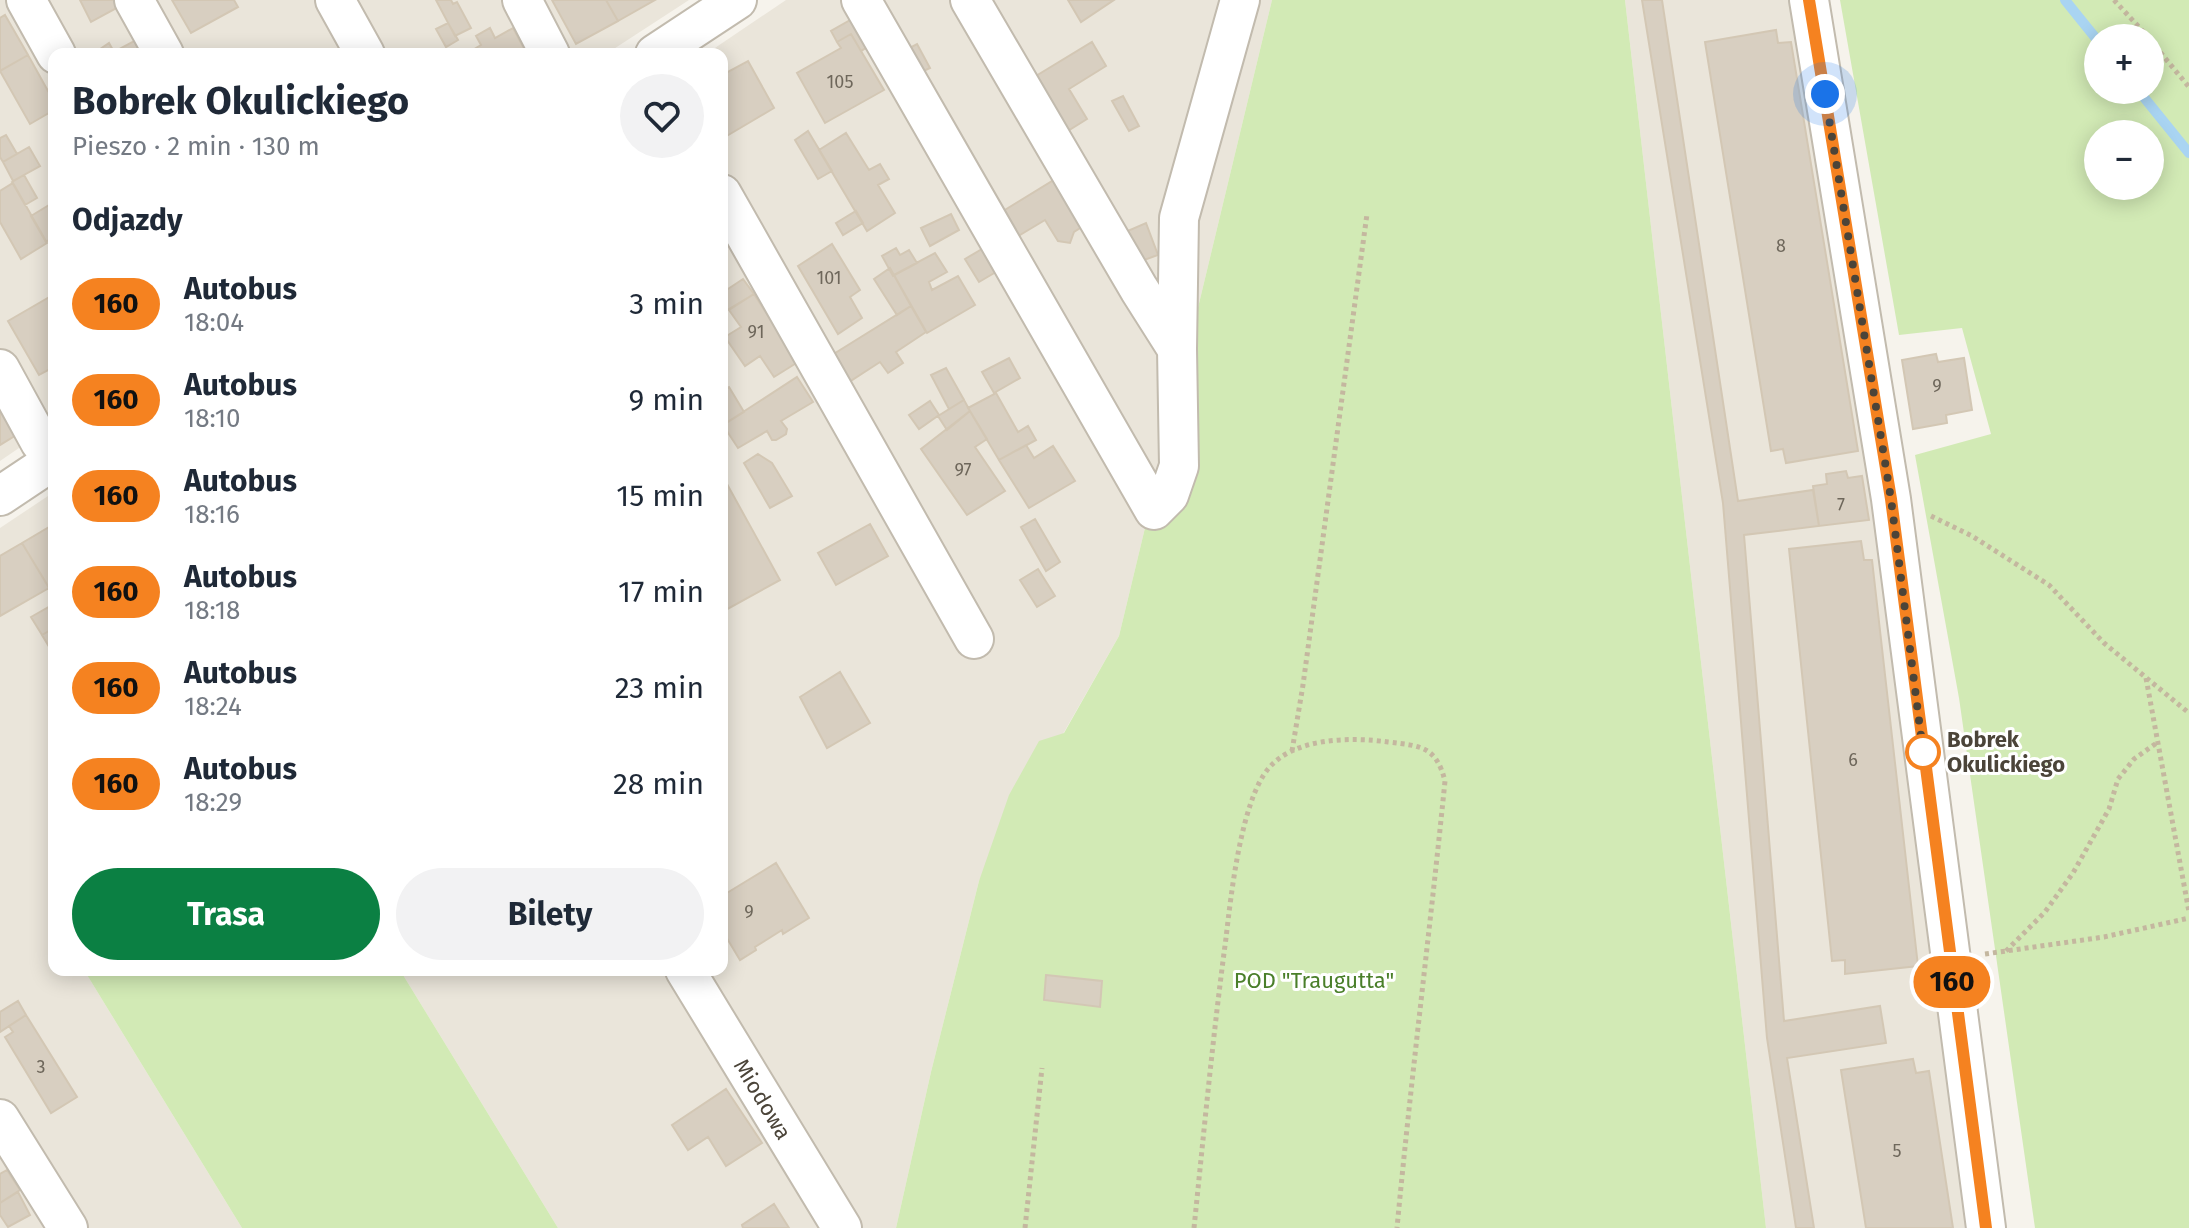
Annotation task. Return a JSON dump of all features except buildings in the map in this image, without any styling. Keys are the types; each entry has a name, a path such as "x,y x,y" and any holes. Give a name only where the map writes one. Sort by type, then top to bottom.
{"street":[{"path":"26,0 53,48"},
{"path":"134,0 161,48"},
{"path":"335,0 362,48"},
{"path":"522,0 547,48"},
{"path":"664,48 737,0"},
{"path":"861,0 1154,510 1169,495 1179,466 1179,218 1240,0"},
{"path":"970,0 1130,275 1177,349"},
{"path":"1809,0 1891,499 1986,1228"},
{"path":"728,205 974,639"},
{"path":"0,369 48,450"},
{"path":"0,496 48,464"},
{"name":"Miodowa","path":"689,976 842,1228"},
{"path":"0,1119 68,1228"}],"path":[{"path":"2114,0 2136,24"},
{"path":"2164,57 2189,87"},
{"path":"1292,751 1367,214"},
{"path":"1891,499 1904,497 1934,519 1972,536 2049,585 2104,643 2189,713"},
{"path":"2146,677 2189,912"},
{"path":"1194,1228 1211,1045 1238,858 1248,812 1268,770 1292,751 1319,743 1375,740 1421,746 1440,761 1445,781 1411,1069 1397,1228"},
{"path":"2006,951 2045,912 2073,873 2109,809 2118,779 2134,759 2158,742"},
{"path":"1949,959 2104,937 2189,918"},
{"path":"1025,1228 1042,1068"}],"shaded area":[{"path":"0,0 689,0 615,48 48,48 48,428 0,461"},
{"path":"786,0 1272,0 1119,636 979,881 896,1228 558,1228 404,976 728,976 728,48 715,48"},
{"path":"1625,0 1824,0 1966,1228 1766,1228"},
{"path":"48,496 48,976 88,976 242,1228 0,1228 0,528"}],"green space":[{"name":"POD \"Traugutta\"","path":"1272,0 1625,0 1766,1228 896,1228 979,881 1009,795 1039,741 1064,733 1119,636"},
{"path":"1840,0 2189,0 2189,1228 2035,1228 1959,698 1915,455 1991,434 1962,328 1899,335"},
{"path":"88,976 404,976 558,1228 242,1228"}],"waterway":[{"path":"2065,0 2084,24"},
{"path":"2149,104 2189,153"}],"bus line":[{"name":"160","path":"1809,0 1891,499 1986,1228"}],"place":[{"name":"Bobrek Okulickiego","path":"1923,752"}],"route":[{"path":"1825,94 1891,499 1923,752"}]}
